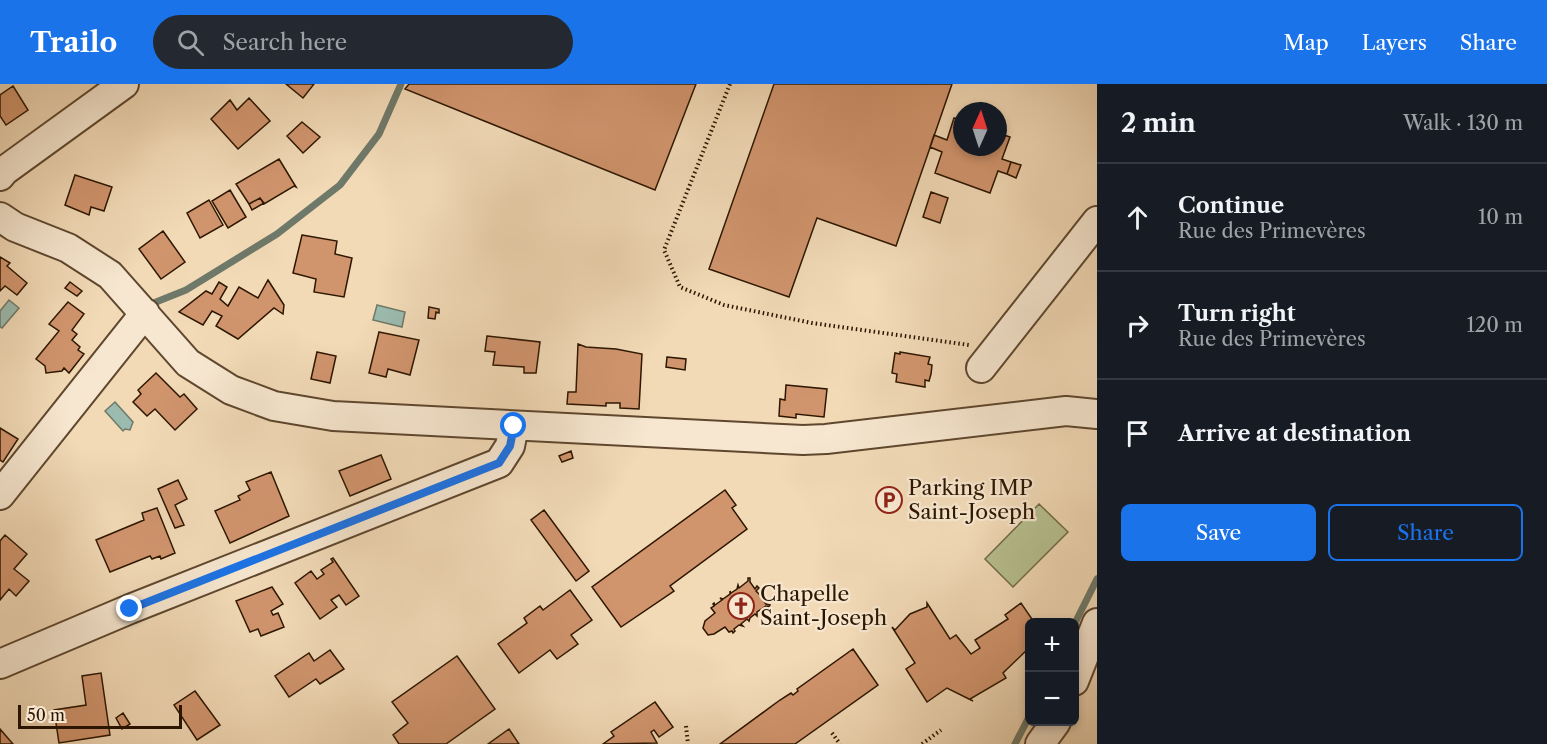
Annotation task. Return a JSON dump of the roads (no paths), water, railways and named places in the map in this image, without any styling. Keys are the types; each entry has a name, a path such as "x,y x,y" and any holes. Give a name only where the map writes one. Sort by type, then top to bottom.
{"street":[{"path":"0,176 124,84"},
{"path":"0,217 15,227 68,248 110,275 188,363 231,390 274,406 333,416 803,440 1066,411 1097,414"},
{"path":"989,358 1097,221"},
{"path":"0,495 145,313"},
{"path":"0,664 130,609 499,463 510,446 514,426"},
{"path":"1078,672 1097,623"},
{"path":"1040,744 1053,726"}],"waterway":[{"path":"151,304 186,290 277,234 340,185 379,134 401,84"},
{"path":"1078,618 1097,579"},
{"path":"1015,744 1025,725"}],"place":[{"name":"Parking IMP Saint-Joseph","path":"889,500"},
{"name":"Chapelle Saint-Joseph","path":"741,606"}]}
